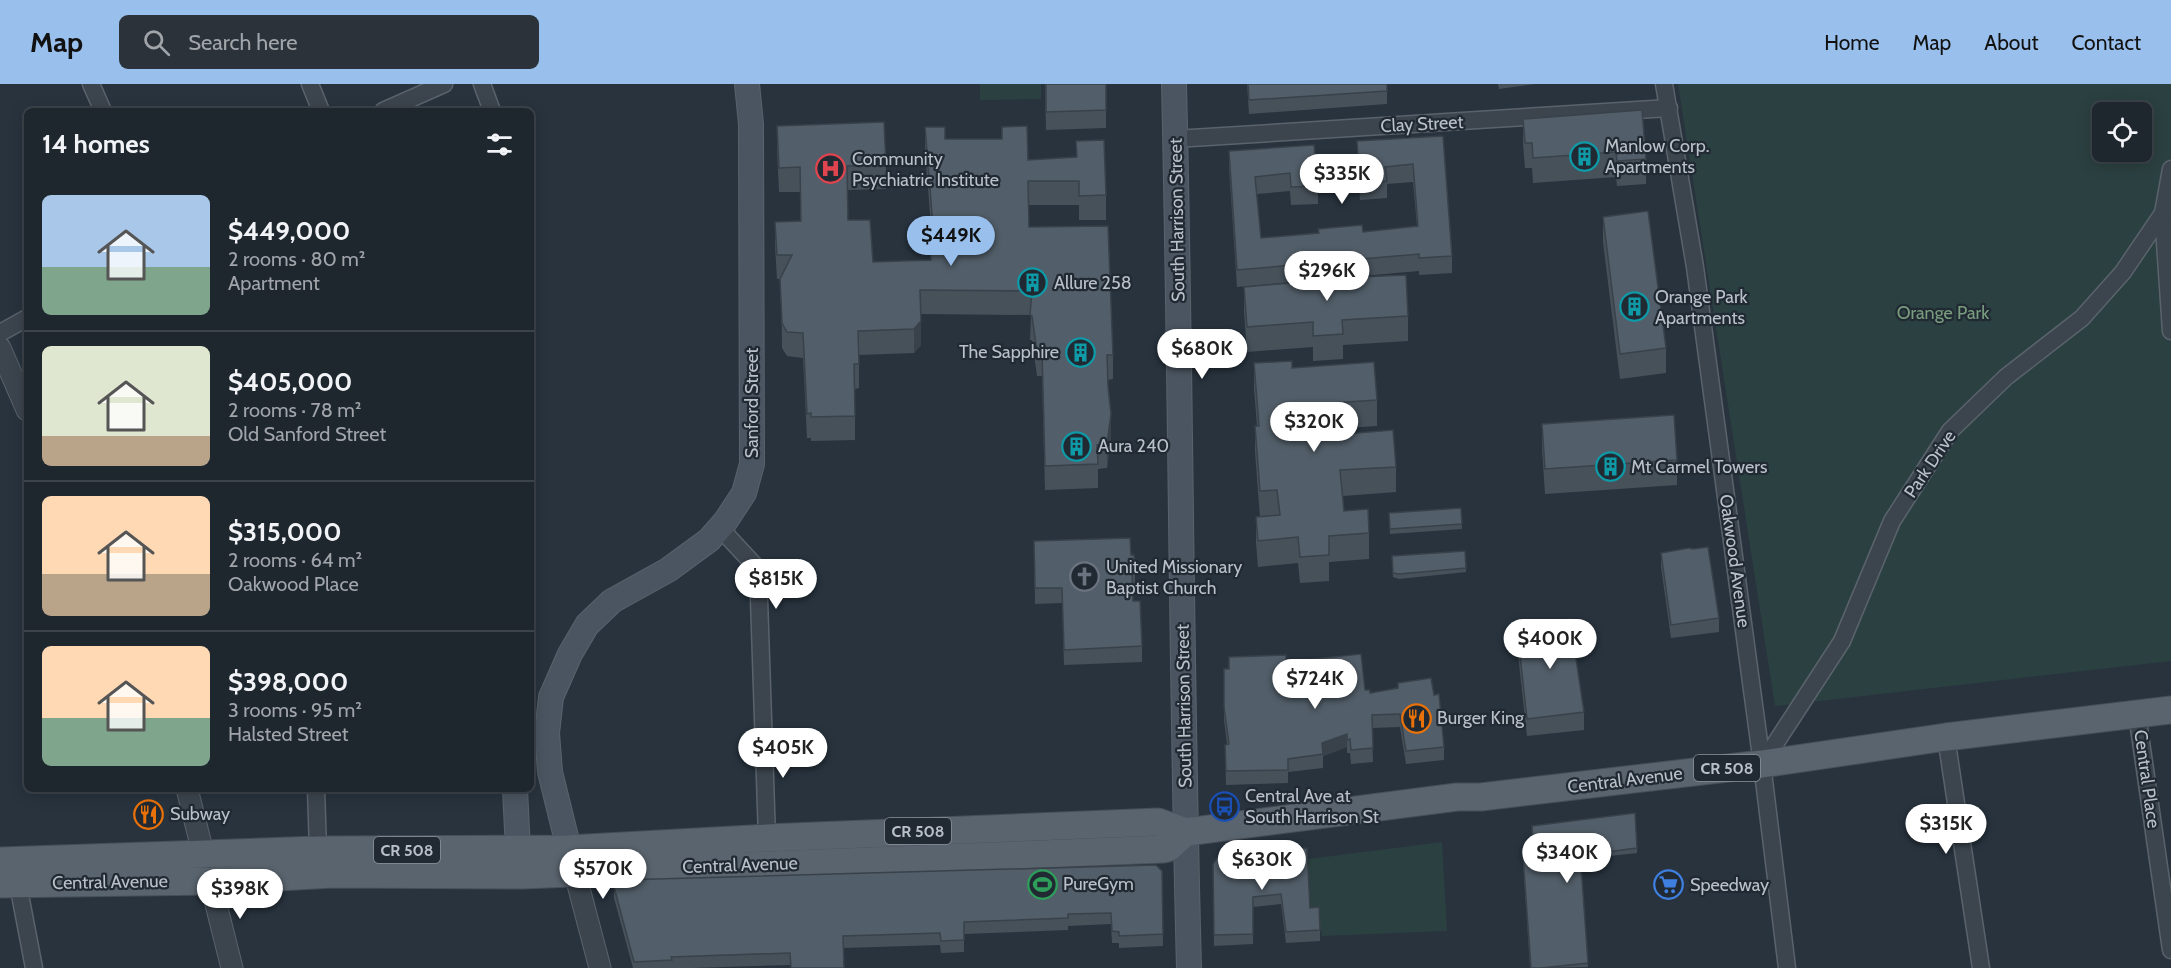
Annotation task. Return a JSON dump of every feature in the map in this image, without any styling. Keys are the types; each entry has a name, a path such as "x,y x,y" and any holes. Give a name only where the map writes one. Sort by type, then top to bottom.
{"main road":[{"name":"Sanford Street","path":"572,860 550,772 547,733 551,697 570,654 587,625 612,601 668,570 709,540 744,493 752,464 751,124 747,84"},
{"name":"South Harrison Street","path":"1174,84 1189,968"},
{"path":"534,722 551,697"},
{"name":"Central Avenue","path":"572,860 767,838 1158,822 1186,832 1456,797 1481,797 1762,764 1946,737 2171,710"},
{"path":"514,792 521,862"},
{"name":"Central Avenue","path":"9,884 211,881 572,860 1164,849 1186,832"},
{"name":"Central Avenue","path":"0,861 318,850 521,862"}],"street":[{"path":"91,84 102,108"},
{"path":"310,84 320,108"},
{"path":"390,108 444,84"},
{"path":"482,84 491,108"},
{"name":"Oakwood Avenue","path":"1664,84 1695,267 1787,968"},
{"name":"Clay Street","path":"1175,139 1669,108"},
{"name":"Park Drive","path":"2171,169 2163,213 2171,331"},
{"name":"Park Drive","path":"1762,764 1842,641 1892,522 1950,431 2006,377 2082,318 2123,272 2163,213"},
{"path":"0,333 24,320"},
{"path":"0,348 24,403"},
{"path":"720,528 758,569 767,838"},
{"name":"Central Place","path":"2138,714 2171,950"},
{"path":"1946,737 1981,968"},
{"path":"188,792 232,968"},
{"path":"316,792 318,850"},
{"path":"572,860 600,968"},
{"path":"9,884 33,968"}],"green space":[{"path":"980,84 1041,84 1041,99 980,100"},
{"name":"Orange Park","path":"1678,84 2171,84 2171,661 1775,706"},
{"path":"1442,842 1447,931 1322,936 1318,915 1311,916 1308,859"}],"building":[{"path":"1046,84 1106,84 1106,110 1046,112"},
{"path":"1248,84 1387,84 1387,91 1249,100"},
{"path":"1642,110 1646,159 1617,161 1616,152 1533,158 1532,143 1525,143 1523,119"},
{"path":"884,122 886,165 847,166 848,220 870,220 873,262 931,260 930,252 935,251 925,127 945,127 945,139 1002,139 1002,127 1027,126 1028,160 1077,157 1076,141 1104,140 1106,195 1079,196 1079,181 1028,181 1029,227 1108,226 1113,355 1107,355 1111,414 1107,444 1097,445 1098,464 1045,466 1042,351 1037,352 1030,315 1032,291 920,290 921,321 914,329 858,331 859,364 854,364 855,416 811,417 811,413 807,414 803,333 787,332 782,323 780,279 792,255 777,255 775,222 801,221 800,167 779,168 777,126"},
{"path":"1443,136 1452,256 1419,258 1419,254 1237,270 1229,151 1314,145 1318,186 1291,187 1290,173 1255,177 1261,238 1319,233 1318,229 1362,225 1363,232 1418,226 1413,164 1385,167 1387,181 1360,183 1357,141"},
{"name":"Orange Park Apartments","path":"1648,211 1666,348 1620,354 1603,217"},
{"path":"1406,275 1408,316 1342,320 1343,334 1313,336 1313,322 1247,327 1244,287"},
{"path":"1292,361 1292,368 1374,362 1377,400 1286,406 1286,413 1284,413 1286,439 1393,430 1396,467 1340,470 1344,511 1368,509 1369,533 1329,536 1329,555 1300,557 1298,537 1258,541 1256,517 1280,515 1277,490 1260,491 1255,426 1259,426 1254,363"},
{"path":"1674,415 1677,460 1545,469 1542,424"},
{"path":"1461,508 1462,524 1390,529 1389,513"},
{"path":"1130,538 1135,569 1132,569 1133,601 1140,601 1142,646 1064,650 1062,588 1035,588 1034,541"},
{"path":"1708,547 1719,618 1671,625 1661,553"},
{"path":"1465,551 1466,568 1393,573 1392,556"},
{"path":"1570,619 1584,712 1527,719 1517,627"},
{"path":"1361,654 1365,690 1370,690 1370,693 1398,688 1398,683 1431,678 1434,695 1439,694 1444,747 1406,751 1400,714 1372,715 1373,748 1351,750 1347,734 1322,743 1323,754 1288,759 1288,770 1226,771 1225,745 1229,744 1224,707 1224,669 1229,669 1229,657 1286,655 1286,662"},
{"path":"1635,813 1637,848 1600,853 1601,863 1581,865 1588,963 1531,968 1523,857 1534,855 1532,826"},
{"path":"1307,848 1310,908 1319,907 1320,930 1286,932 1281,894 1253,897 1253,934 1214,935 1213,864 1217,858"},
{"path":"1156,865 1162,871 1163,934 1119,936 1119,932 1112,931 1111,913 1068,914 1068,918 964,922 964,940 941,941 940,933 843,936 844,968 791,968 790,953 671,957 672,960 634,962 614,887 620,880"}],"place":[{"name":"Manlow Corp. Apartments","path":"1584,156"},
{"name":"Community Psychiatric Institute","path":"831,169"},
{"name":"Allure 258","path":"1033,283"},
{"name":"Orange Park Apartments","path":"1634,307"},
{"name":"The Sapphire","path":"1080,352"},
{"name":"Aura 240","path":"1077,446"},
{"name":"Mt Carmel Towers","path":"1610,467"},
{"name":"United Missionary Baptist Church","path":"1085,577"},
{"name":"Burger King","path":"1416,718"},
{"name":"Central Ave at South Harrison St","path":"1224,806"},
{"name":"Subway","path":"149,814"},
{"name":"PureGym","path":"1042,884"},
{"name":"Speedway","path":"1669,885"}]}
